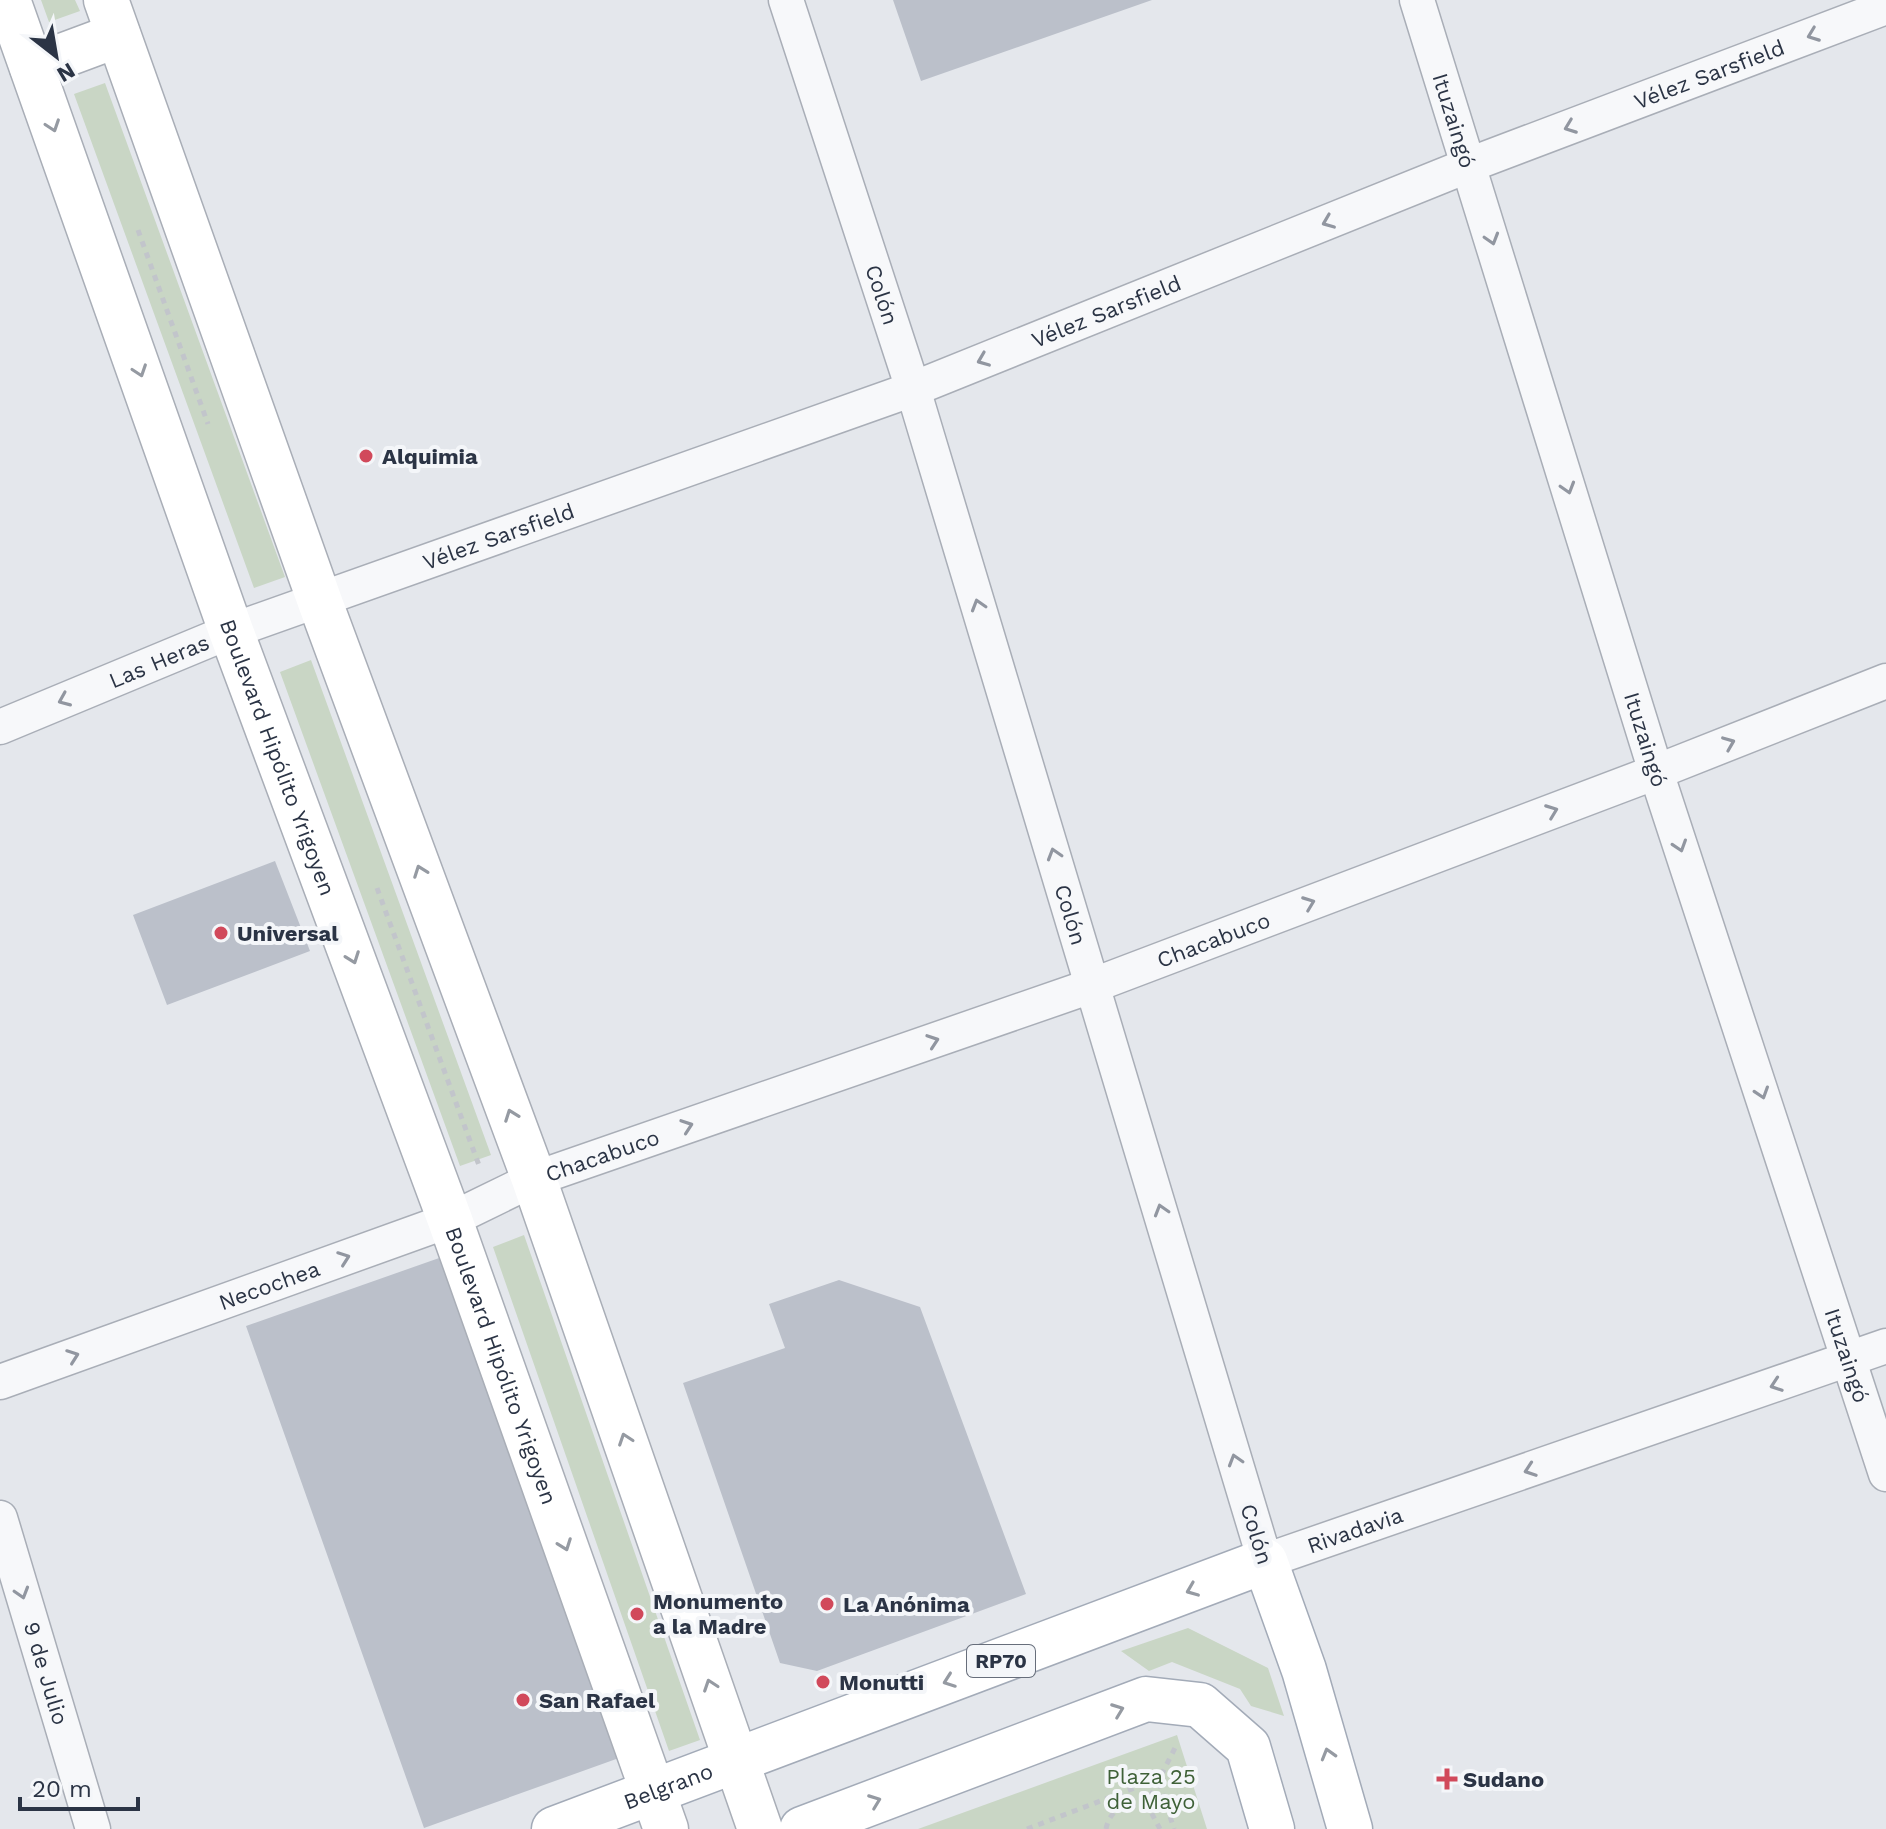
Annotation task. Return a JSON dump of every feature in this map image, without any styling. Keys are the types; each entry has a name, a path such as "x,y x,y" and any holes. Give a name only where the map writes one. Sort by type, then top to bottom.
{"main road":[{"name":"Boulevard Hipólito Yrigoyen","path":"8,0 231,631 450,1220 660,1811"},
{"path":"32,67 112,18 320,602 534,1179 760,1829"},
{"name":"Rivadavia","path":"736,1759 1265,1561"},
{"name":"Colón","path":"1265,1561 1304,1670 1350,1829"},
{"path":"802,1829 1146,1699 1200,1705 1248,1747 1272,1829"},
{"name":"Belgrano","path":"554,1829 660,1811 736,1759"}],"street":[{"name":"Colón","path":"786,0 913,389 1265,1561"},
{"name":"Ituzaingó","path":"1417,0 1656,772 1886,1474"},
{"name":"Vélez Sarsfield","path":"320,602 913,389 1469,165 1886,7"},
{"name":"Las Heras","path":"0,727 231,631 320,602"},
{"name":"Chacabuco","path":"534,1179 1094,985 1656,772 1886,681"},
{"name":"Necochea","path":"0,1382 450,1220 534,1179"},
{"name":"Rivadavia","path":"1265,1561 1886,1346"},
{"name":"9 de Julio","path":"0,1518 93,1829"}],"path":[{"path":"1027,1829 1158,1779 1174,1829"},
{"path":"1106,1829 1111,1815 1118,1809 1135,1805 1151,1812 1157,1818 1160,1829"}],"green space":[{"path":"41,0 75,0 80,11 49,22"},
{"path":"105,83 285,577 254,588 74,94"},
{"path":"311,660 491,1155 460,1166 280,672"},
{"path":"524,1235 700,1740 669,1751 493,1247"},
{"path":"1188,1628 1268,1668 1284,1716 1251,1706 1240,1689 1172,1662 1149,1671 1121,1651"},
{"name":"Plaza 25 de Mayo","path":"1177,1735 1207,1829 918,1829"}],"building":[{"path":"893,0 1152,0 921,81"},
{"name":"Universal","path":"275,861 310,951 167,1005 133,915"},
{"path":"442,1257 619,1758 424,1828 246,1326"},
{"path":"839,1280 920,1307 1026,1594 817,1671 780,1663 683,1383 785,1348 769,1304"}],"place":[{"name":"Alquimia","path":"366,456"},
{"name":"Universal","path":"221,933"},
{"name":"La Anónima","path":"827,1604"},
{"name":"Monumento a la Madre","path":"637,1614"},
{"name":"Monutti","path":"823,1682"},
{"name":"San Rafael","path":"523,1700"},
{"name":"Sudano","path":"1447,1779"}]}
